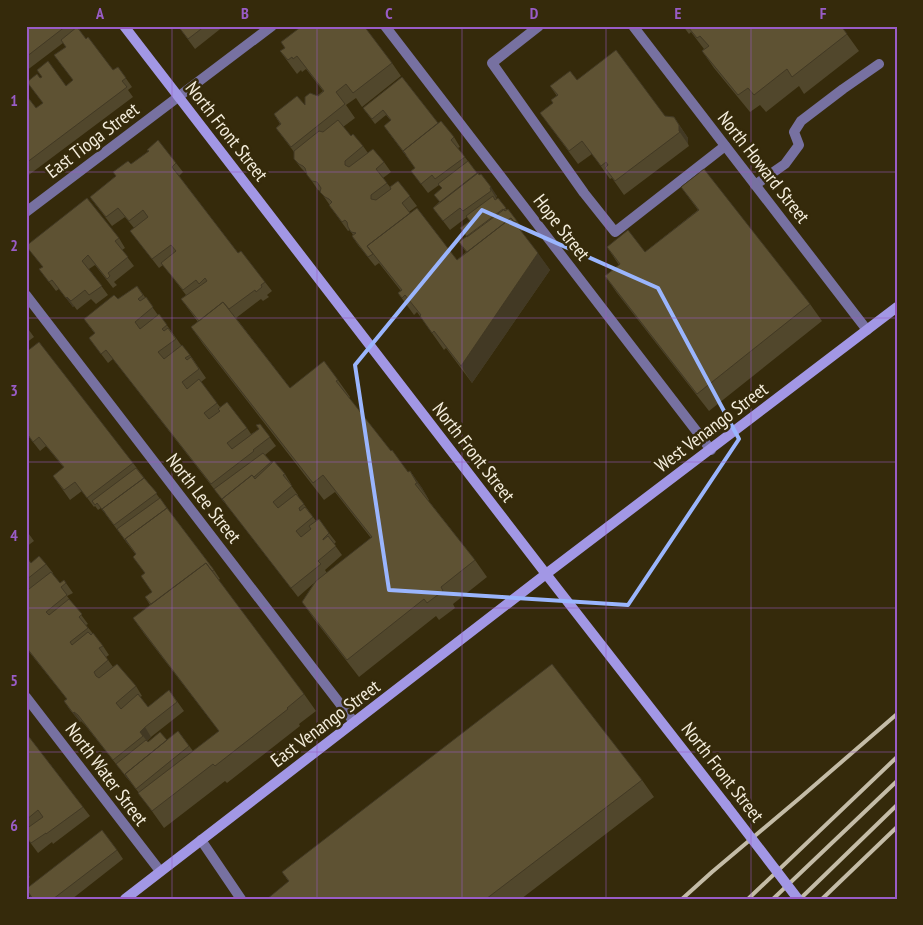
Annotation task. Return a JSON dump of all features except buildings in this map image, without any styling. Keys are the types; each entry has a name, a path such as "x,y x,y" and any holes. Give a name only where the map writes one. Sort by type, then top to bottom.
{"street":[{"name":"North Front Street","path":"124,26 798,899"},
{"name":"East Tioga Street","path":"26,212 272,26"},
{"name":"Hope Street","path":"385,26 711,450"},
{"path":"539,26 492,63 584,194 615,232 725,146"},
{"name":"North Howard Street","path":"633,26 867,330"},
{"path":"755,184 785,164 799,144 794,132 802,121 879,64"},
{"name":"North Lee Street","path":"26,295 354,722"},
{"name":"West Venango Street","path":"546,574 897,307"},
{"name":"East Venango Street","path":"125,899 546,574"},
{"name":"North Water Street","path":"26,697 160,871"},
{"path":"200,840 241,899"}],"highlighted area":[{"path":"482,210 658,288 739,439 628,605 389,590 355,365"}],"railway":[{"path":"682,899 897,714"},
{"path":"748,899 897,757"},
{"path":"773,899 897,781"},
{"path":"800,899 897,805"},
{"path":"822,899 897,827"}]}
